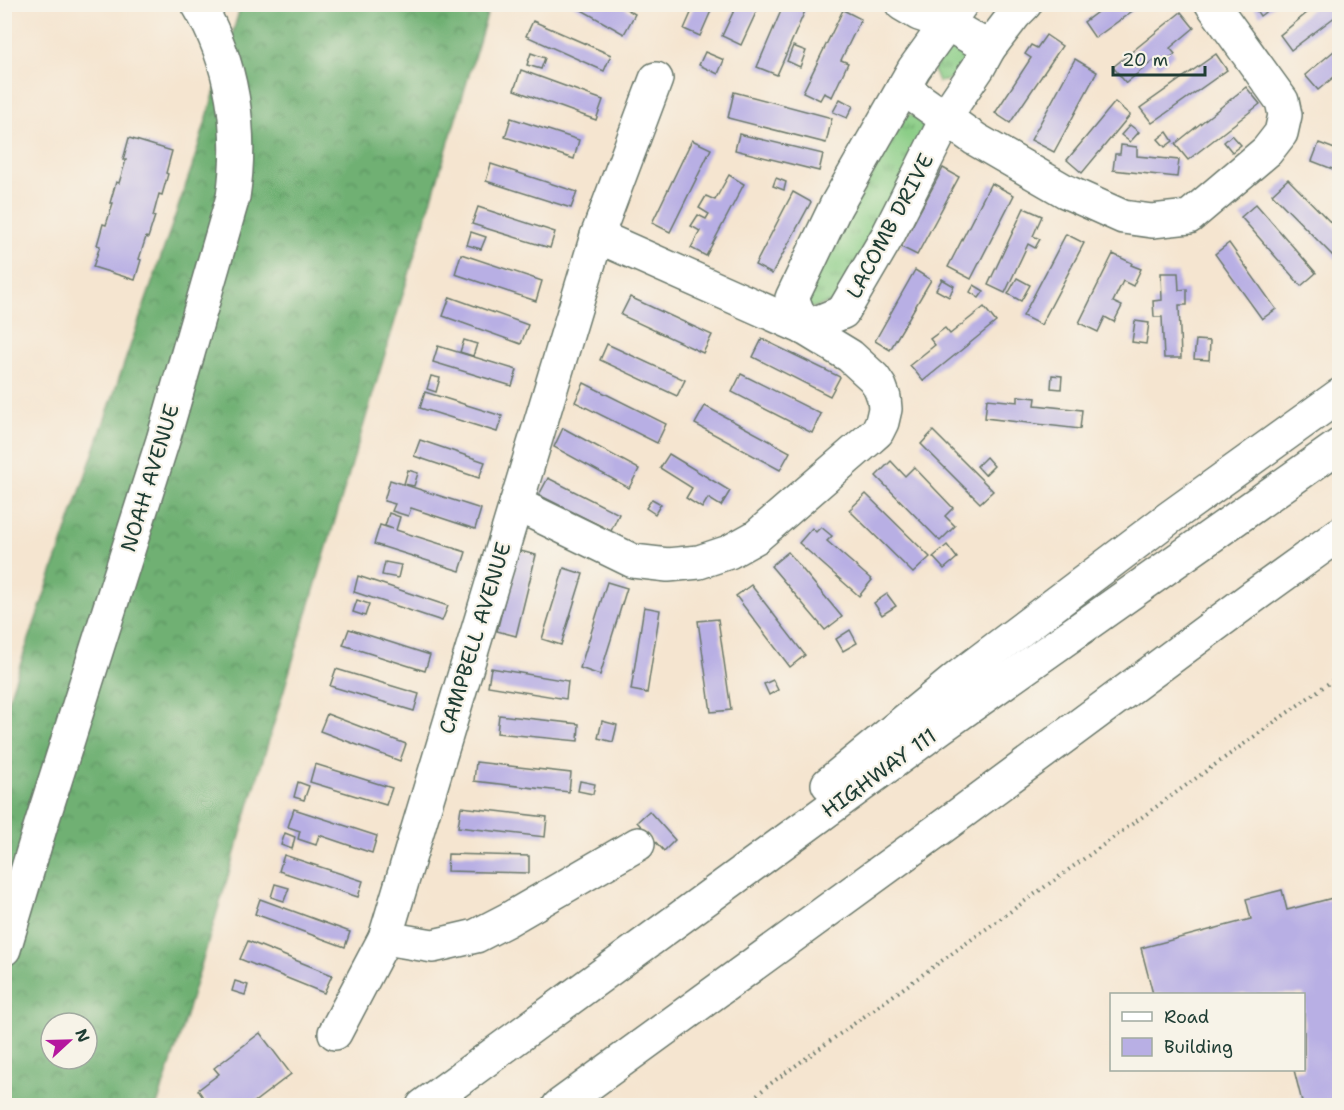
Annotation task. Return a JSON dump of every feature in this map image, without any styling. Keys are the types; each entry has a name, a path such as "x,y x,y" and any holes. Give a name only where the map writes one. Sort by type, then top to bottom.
{"main road":[{"name":"NOAH AVENUE","path":"4,949 163,440 235,184 236,118 230,83 218,45 198,4"},
{"path":"902,4 919,14 954,14 989,48"},
{"name":"LACOMB DRIVE","path":"804,328 843,312 888,235 955,102 989,48 1025,4"},
{"path":"903,88 975,139 1065,191 1123,217 1152,221 1189,217 1267,151 1281,133 1284,121 1282,101 1212,4"},
{"path":"804,328 792,298 836,206 903,88 954,14"},
{"name":"CAMPBELL AVENUE","path":"335,1033 384,938 597,236 656,79"},
{"path":"516,504 633,561 668,565 699,562 729,552 756,537 877,432 882,422 885,409 880,387 874,378 850,356 804,328 597,236"},
{"path":"549,1013 961,675 1169,518 1340,395"},
{"name":"HIGHWAY 111","path":"423,1106 932,734 1340,445"},
{"path":"559,1106 1340,534"},
{"path":"384,938 433,946 476,936 638,844"}],"path":[{"path":"743,1106 770,1084 1340,675"}],"green space":[{"path":"241,5 490,5 178,1042 157,1105 5,1106 5,709 192,167"},
{"path":"952,40 968,55 957,73 949,80 939,82 933,71"},
{"path":"907,114 922,120 928,134 842,299 809,309 802,298"}],"building":[{"path":"571,4 618,4 635,14 624,34"},
{"path":"695,4 714,4 700,36 684,29"},
{"path":"737,4 760,4 741,45 722,36"},
{"path":"784,4 808,4 777,75 757,67"},
{"path":"1108,4 1142,4 1095,38 1084,22"},
{"path":"1252,4 1276,4 1260,16"},
{"path":"1318,4 1340,4 1340,13 1291,50 1280,35"},
{"path":"843,10 861,19 841,60 848,63 832,97 824,93 820,100 803,92"},
{"path":"1181,12 1194,28 1170,48 1175,54 1159,67 1154,60 1126,83 1113,67"},
{"path":"533,21 611,55 604,71 526,36"},
{"path":"1046,35 1062,46 1010,123 995,113 1031,58 1025,54 1031,45 1037,48"},
{"path":"793,46 806,51 800,67 787,61"},
{"path":"1340,46 1340,72 1318,90 1305,75"},
{"path":"705,52 724,60 718,74 699,65"},
{"path":"531,53 545,58 541,69 527,65"},
{"path":"1216,54 1227,70 1152,123 1140,108"},
{"path":"1075,59 1097,72 1054,152 1031,140"},
{"path":"521,70 603,100 596,120 514,90"},
{"path":"1246,87 1260,104 1188,160 1175,144"},
{"path":"734,92 832,118 826,143 728,118"},
{"path":"840,99 853,106 847,118 833,112"},
{"path":"1115,102 1130,115 1082,173 1067,160"},
{"path":"511,118 579,140 574,159 505,137"},
{"path":"1130,125 1139,132 1130,142 1121,135"},
{"path":"1167,132 1173,141 1165,147 1158,139"},
{"path":"739,134 823,154 819,171 735,150"},
{"path":"1232,135 1241,145 1232,152 1224,142"},
{"path":"129,138 172,151 162,195 159,194 153,216 155,216 139,259 141,260 135,280 93,267 100,246 97,245 103,224 106,225 113,203 110,203 116,182 119,183 126,160 123,160"},
{"path":"692,140 711,149 670,232 652,223"},
{"path":"1319,143 1340,151 1340,172 1312,161"},
{"path":"1121,145 1137,147 1137,156 1179,160 1177,177 1113,170 1115,154 1120,154"},
{"path":"491,164 577,192 571,208 486,181"},
{"path":"943,168 959,177 917,255 901,247"},
{"path":"729,175 744,184 706,256 691,248 700,231 691,226 698,215 706,219 709,214 699,208 706,196 715,200"},
{"path":"776,178 786,182 784,190 773,186"},
{"path":"1288,179 1340,232 1340,256 1336,259 1272,194"},
{"path":"991,183 1014,195 971,279 948,267"},
{"path":"793,192 811,202 772,274 755,265"},
{"path":"1256,204 1316,273 1301,286 1241,217"},
{"path":"478,207 555,232 550,248 472,224"},
{"path":"1024,208 1042,216 1033,236 1040,239 1035,248 1028,244 1005,293 988,285"},
{"path":"471,232 486,237 481,249 467,245"},
{"path":"1066,234 1084,243 1041,325 1023,316"},
{"path":"1229,243 1276,309 1262,319 1215,254"},
{"path":"461,254 542,281 536,301 455,274"},
{"path":"1113,254 1141,269 1133,286 1123,281 1113,302 1122,306 1114,322 1105,317 1098,332 1079,323"},
{"path":"915,270 931,280 890,350 875,341"},
{"path":"1161,273 1178,273 1179,290 1187,289 1187,305 1179,305 1181,358 1164,358 1162,317 1154,317 1153,301 1162,300"},
{"path":"1017,278 1030,285 1021,301 1008,294"},
{"path":"942,279 954,286 949,297 936,290"},
{"path":"974,285 984,291 979,298 970,292"},
{"path":"450,297 528,325 521,344 443,316"},
{"path":"630,297 712,335 703,353 621,315"},
{"path":"984,307 996,322 923,381 910,365 935,345 930,339 945,328 950,334"},
{"path":"1135,321 1149,323 1146,344 1132,342"},
{"path":"762,339 840,377 830,396 753,357"},
{"path":"464,340 477,344 473,356 460,352"},
{"path":"1196,340 1210,341 1209,360 1194,359"},
{"path":"607,344 685,380 677,396 600,360"},
{"path":"438,346 517,370 512,386 433,362"},
{"path":"741,374 821,414 812,433 732,392"},
{"path":"1052,375 1062,376 1061,389 1051,388"},
{"path":"431,376 440,378 436,392 427,389"},
{"path":"584,383 666,424 657,443 575,402"},
{"path":"425,392 502,416 497,432 420,408"},
{"path":"1018,396 1036,398 1035,405 1082,410 1080,429 985,418 987,399 1018,402"},
{"path":"705,406 790,452 780,470 695,424"},
{"path":"563,428 639,469 629,488 554,447"},
{"path":"933,431 993,491 980,503 921,444"},
{"path":"420,440 485,462 479,478 414,456"},
{"path":"669,454 730,491 721,506 708,498 702,508 686,498 692,488 660,468"},
{"path":"986,457 994,466 985,475 977,466"},
{"path":"891,461 905,476 914,467 953,508 945,516 955,526 940,541 876,476"},
{"path":"408,470 418,473 414,486 404,484"},
{"path":"548,478 619,514 611,531 539,495"},
{"path":"390,480 481,509 475,529 411,508 408,516 392,511 395,504 384,501"},
{"path":"866,494 930,557 913,573 849,510"},
{"path":"652,499 661,504 655,514 646,508"},
{"path":"389,513 400,517 396,530 466,552 460,571 374,544 380,525 393,529 385,526"},
{"path":"821,527 832,536 827,541 872,580 859,596 799,543 812,528 816,532"},
{"path":"947,545 957,558 944,569 933,557"},
{"path":"517,550 536,555 516,636 497,631"},
{"path":"788,552 842,617 825,630 771,566"},
{"path":"385,562 401,565 398,578 382,575"},
{"path":"564,568 583,574 561,645 542,639"},
{"path":"358,576 448,606 442,621 354,592"},
{"path":"607,582 627,588 600,675 580,668"},
{"path":"751,585 805,655 790,667 736,596"},
{"path":"887,594 896,606 882,615 874,603"},
{"path":"357,600 369,604 365,616 353,612"},
{"path":"644,607 660,610 647,693 631,690"},
{"path":"718,619 731,710 711,712 698,621"},
{"path":"349,629 430,655 425,671 343,645"},
{"path":"850,630 857,643 843,651 836,639"},
{"path":"491,668 568,681 566,699 488,686"},
{"path":"336,669 419,694 414,711 330,686"},
{"path":"773,680 778,690 769,695 764,684"},
{"path":"327,714 406,744 400,761 320,731"},
{"path":"499,715 579,724 578,741 497,733"},
{"path":"602,721 617,725 613,742 598,738"},
{"path":"476,762 571,773 569,792 474,781"},
{"path":"315,764 392,788 386,805 310,782"},
{"path":"580,781 595,784 593,794 578,791"},
{"path":"298,782 309,786 304,800 294,797"},
{"path":"461,807 547,817 545,837 458,827"},
{"path":"294,809 377,836 372,853 319,835 316,845 298,839 300,831 288,827"},
{"path":"649,811 675,840 664,851 637,822"},
{"path":"285,833 295,837 292,849 281,845"},
{"path":"448,854 529,856 529,873 447,871"},
{"path":"284,855 363,881 358,897 279,871"},
{"path":"275,884 289,888 284,901 271,897"},
{"path":"1282,890 1287,910 1340,896 1340,1106 1303,1106 1294,1071 1305,1071 1305,993 1153,993 1141,948 1251,919 1246,899"},
{"path":"260,899 350,932 345,947 255,914"},
{"path":"248,941 332,975 324,993 240,959"},
{"path":"235,981 248,985 245,995 232,991"},
{"path":"260,1033 291,1074 249,1106 243,1106 240,1102 236,1106 209,1106 198,1090 219,1074 214,1068"}]}
